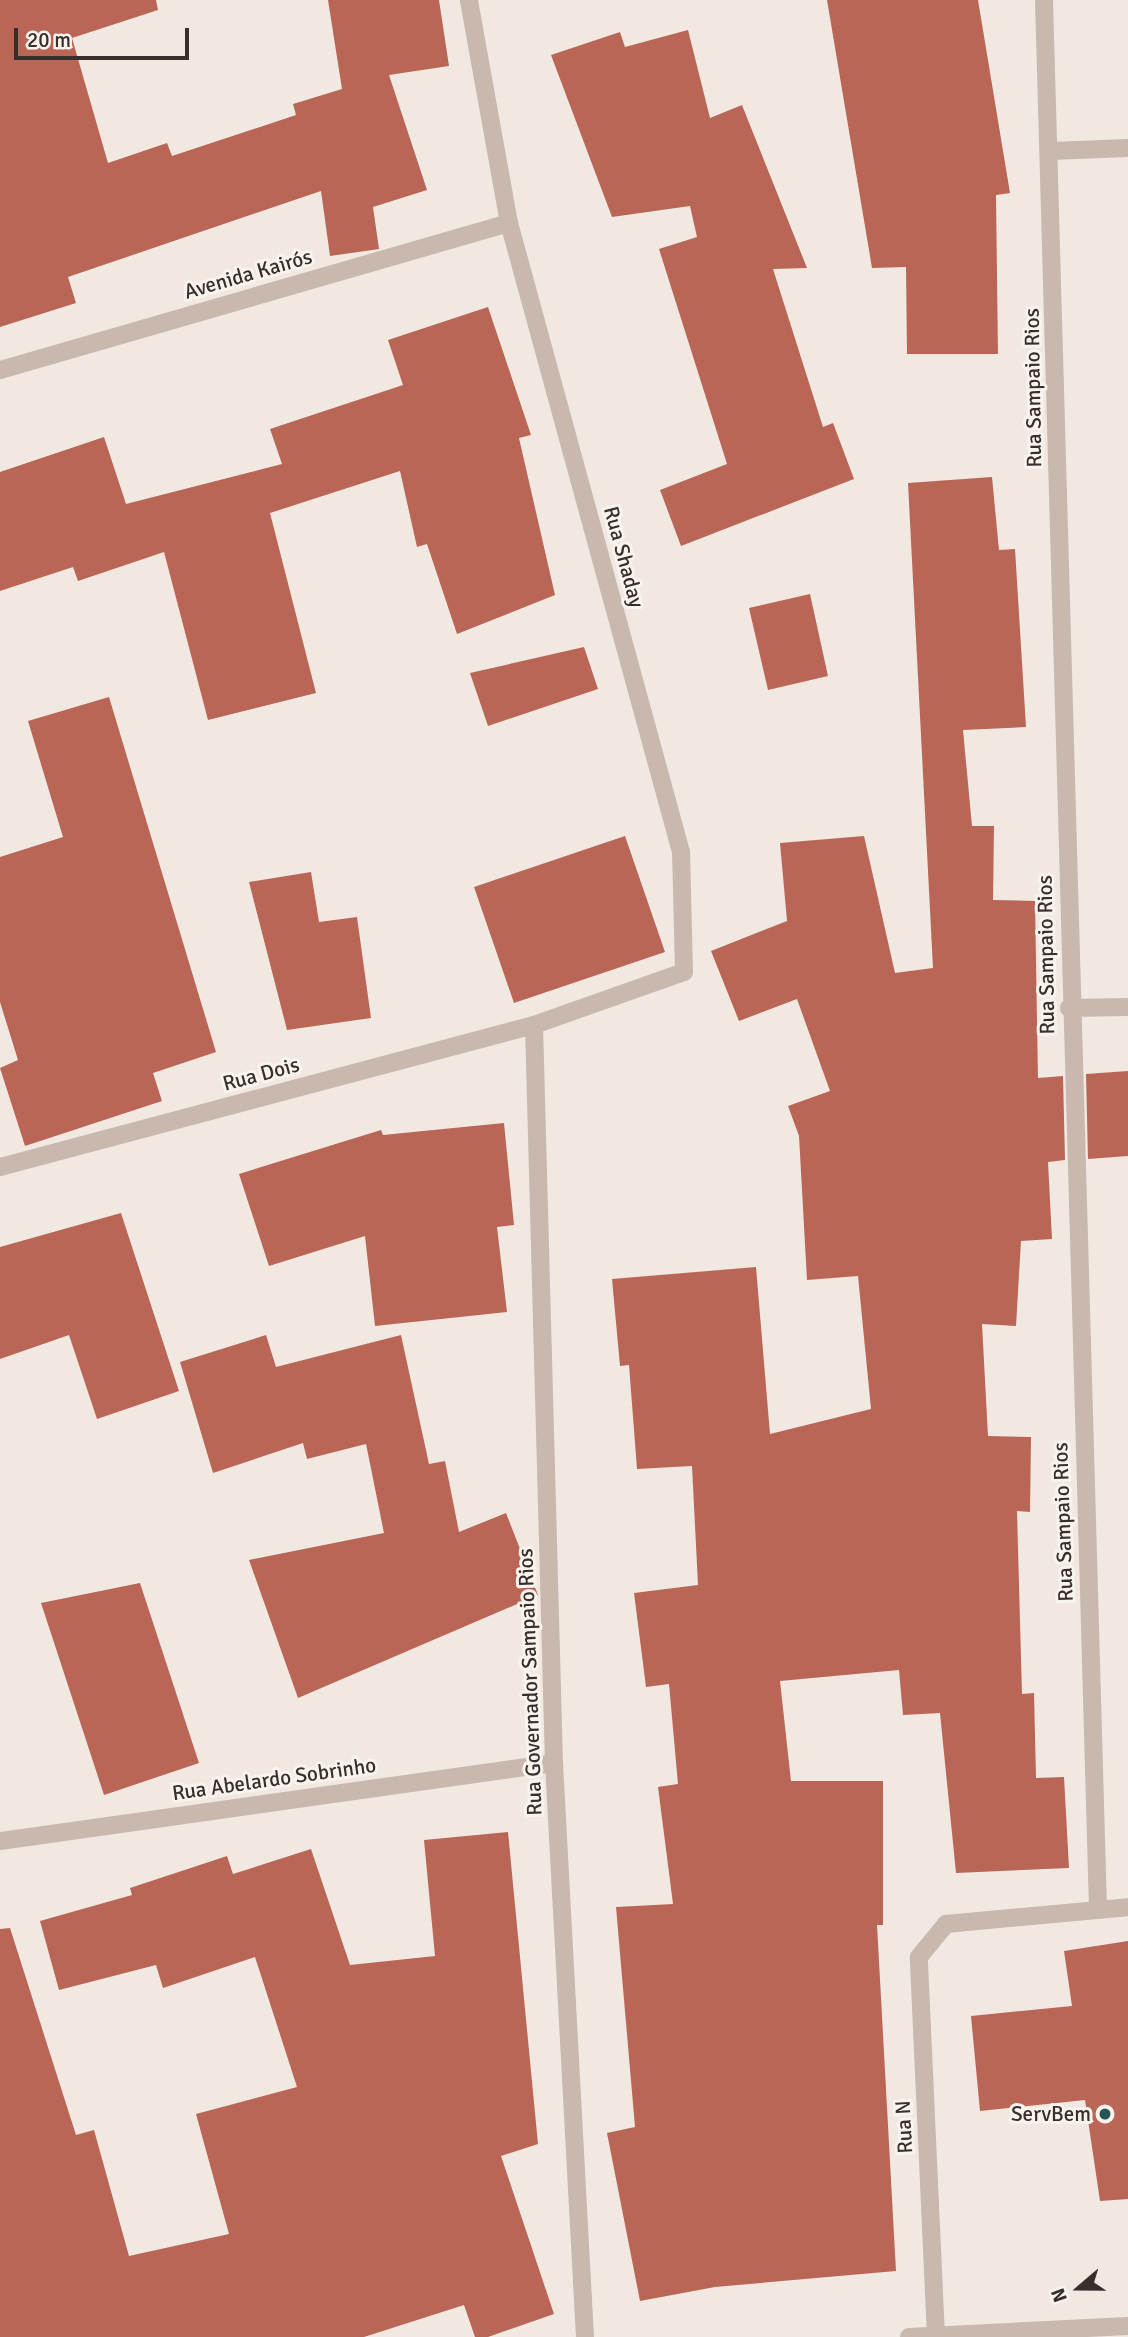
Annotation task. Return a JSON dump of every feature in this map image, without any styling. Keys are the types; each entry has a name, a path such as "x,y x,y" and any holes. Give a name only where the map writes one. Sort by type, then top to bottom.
{"street":[{"name":"Rua Shaday","path":"469,0 509,223 681,852 684,972 534,1025"},
{"name":"Rua Sampaio Rios","path":"1044,0 1051,151 1069,1008 1098,1909"},
{"path":"1051,151 1128,148"},
{"name":"Avenida Kairós","path":"0,369 509,223"},
{"path":"1069,1008 1128,1007"},
{"name":"Rua Dois","path":"0,1167 534,1025"},
{"name":"Rua Governador Sampaio Rios","path":"534,1025 554,1763 585,2337"},
{"name":"Rua Abelardo Sobrinho","path":"0,1841 554,1763"},
{"path":"1098,1909 1128,1907"},
{"name":"Rua N","path":"936,2336 919,1957 946,1924 1098,1909"},
{"path":"909,2337 1128,2326"}],"building":[{"path":"0,0 156,0 158,10 72,38 108,163 167,143 172,156 296,115 293,104 342,89 328,0 439,0 449,66 389,75 427,190 373,207 379,249 330,256 321,191 68,277 76,303 0,327"},
{"path":"827,0 978,0 1010,193 996,195 998,354 907,354 906,267 872,268"},
{"path":"688,30 710,118 742,105 807,268 773,269 823,427 833,423 854,479 681,546 660,490 727,464 659,249 697,237 690,206 612,217 551,55 620,32 625,47"},
{"path":"488,307 531,435 519,438 555,595 457,634 427,544 417,547 400,471 270,513 316,693 208,720 164,552 78,581 73,567 0,591 0,472 104,437 126,504 282,464 270,429 403,385 388,340"},
{"path":"992,477 999,550 1015,549 1026,727 963,730 972,826 994,826 993,900 1035,901 1038,1078 1063,1076 1065,1160 1048,1162 1052,1239 1021,1241 1016,1326 982,1324 988,1436 1031,1437 1030,1512 1017,1511 1022,1694 1034,1693 1036,1778 1064,1777 1069,1868 956,1873 940,1713 903,1715 899,1670 780,1681 791,1781 883,1781 883,1925 877,1925 896,2271 715,2287 640,2301 607,2133 635,2127 616,1907 673,1904 658,1787 678,1784 669,1684 646,1687 634,1593 698,1585 692,1466 637,1469 629,1365 620,1366 612,1279 756,1267 770,1434 871,1409 858,1276 807,1280 799,1136 788,1106 830,1091 797,999 739,1021 711,951 787,921 780,843 864,836 895,973 933,968 908,483"},
{"path":"810,594 828,676 768,690 749,608"},
{"path":"584,647 598,689 488,726 470,673"},
{"path":"109,697 216,1052 153,1073 162,1101 25,1146 0,1068 18,1060 0,1002 0,857 63,837 28,721"},
{"path":"625,836 665,952 514,1003 474,887"},
{"path":"311,872 319,922 357,917 371,1018 287,1030 249,882"},
{"path":"1128,1071 1128,1156 1088,1159 1086,1074"},
{"path":"504,1123 514,1225 497,1227 507,1312 375,1326 365,1236 269,1266 239,1174 381,1130 383,1135"},
{"path":"121,1213 179,1391 97,1419 69,1335 0,1359 0,1247"},
{"path":"266,1335 276,1367 401,1335 429,1464 445,1461 459,1532 506,1513 538,1595 298,1698 249,1560 384,1533 366,1444 307,1459 303,1443 213,1473 180,1362"},
{"path":"140,1583 199,1763 104,1795 41,1603"},
{"path":"508,1832 538,2144 501,2156 554,2314 488,2337 475,2337 464,2305 364,2337 0,2337 0,1929 10,1928 76,2135 94,2130 129,2256 229,2234 196,2114 297,2087 255,1957 163,1988 156,1965 59,1990 40,1921 132,1895 130,1888 227,1856 233,1874 311,1849 350,1965 435,1956 424,1840"},
{"path":"1128,1941 1128,2199 1100,2201 1085,2100 980,2111 971,2016 1072,2006 1064,1951"}],"place":[{"name":"ServBem","path":"1105,2114"}]}
